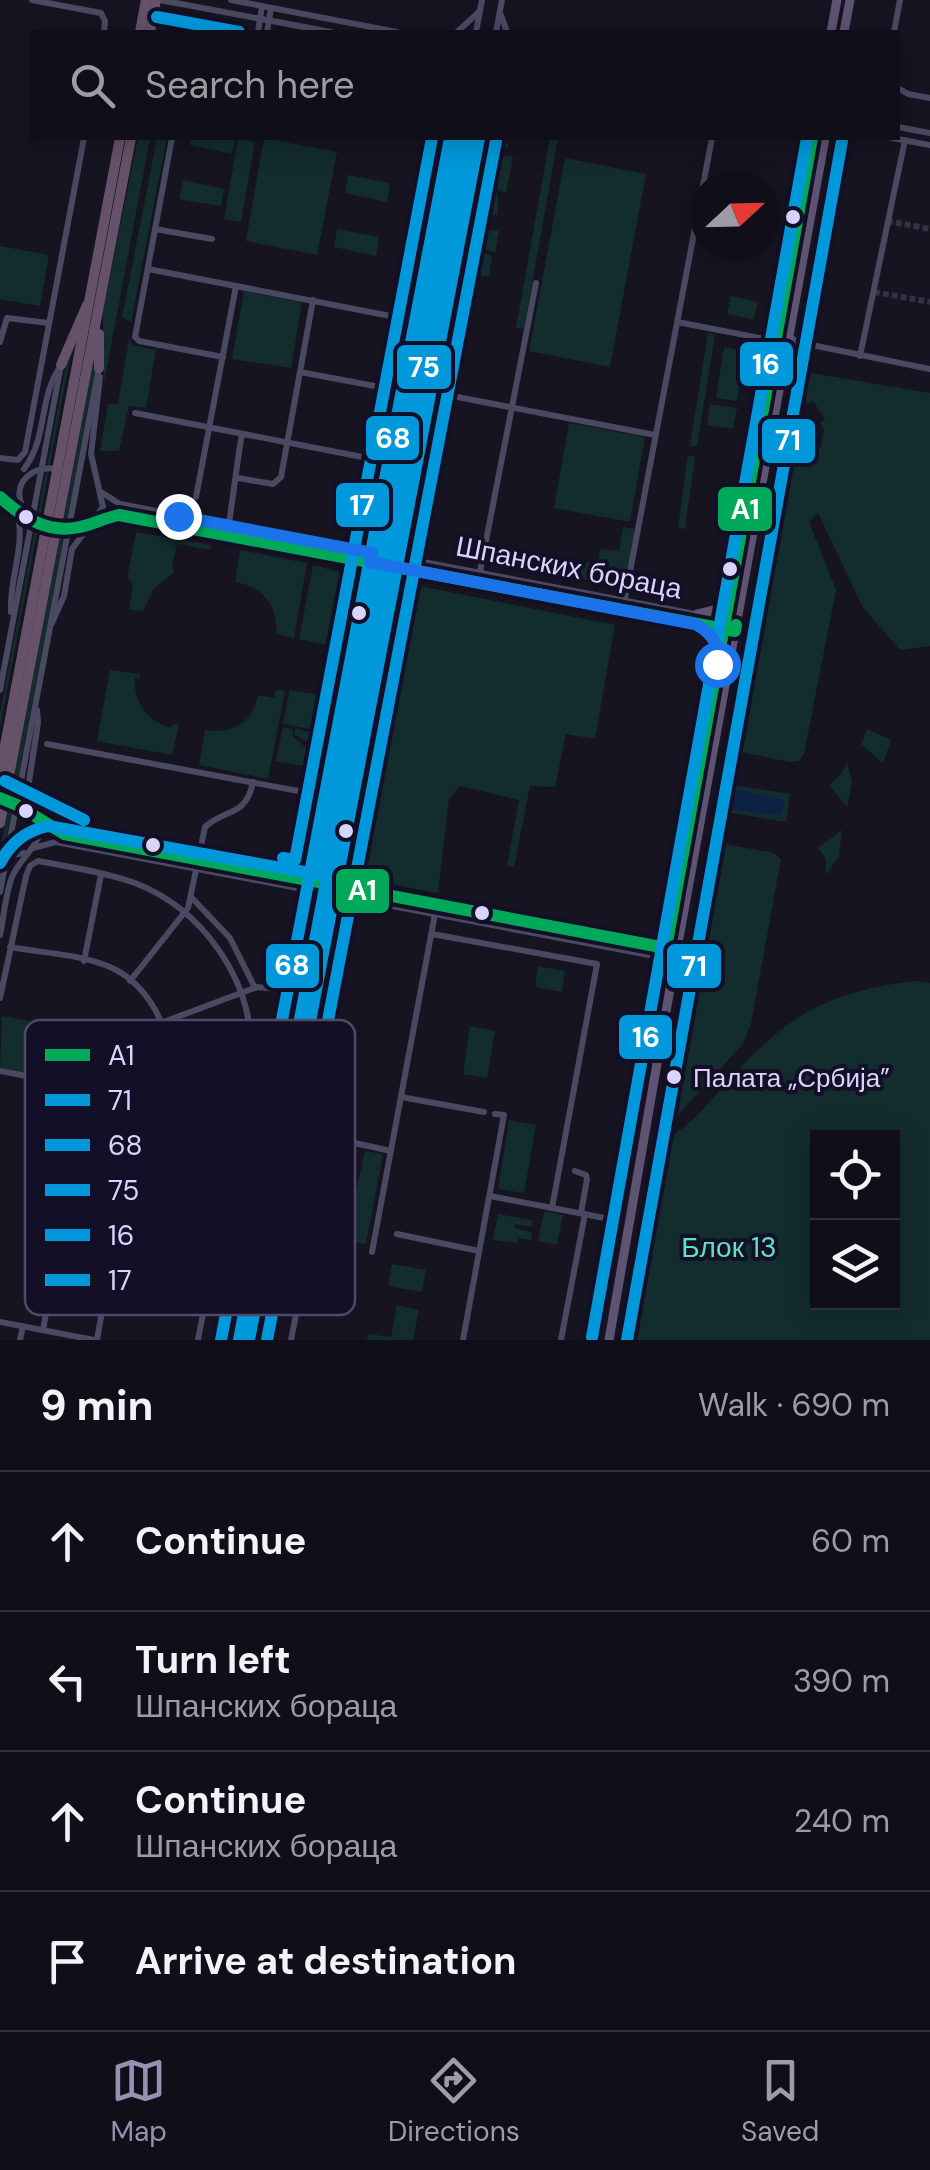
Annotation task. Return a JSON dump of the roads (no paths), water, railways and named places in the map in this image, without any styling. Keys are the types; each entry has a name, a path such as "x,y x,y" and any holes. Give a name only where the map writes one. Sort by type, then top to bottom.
{"highway":[{"path":"140,30 146,0"},
{"path":"150,30 158,0"},
{"path":"0,823 120,140"},
{"path":"0,772 130,140"},
{"path":"61,365 78,318 95,298"},
{"path":"95,298 99,368"}],"main road":[{"path":"831,30 837,0"},
{"path":"844,30 850,0"},
{"path":"596,1340 632,1125 736,626 826,140"},
{"path":"823,150 834,140"},
{"path":"700,793 719,653 810,141"},
{"path":"719,653 696,619 729,597"},
{"path":"609,1340 670,954"},
{"path":"632,1125 645,1127"}],"street":[{"path":"33,0 97,12 104,16 104,30"},
{"path":"158,0 320,30"},
{"path":"231,0 388,30"},
{"path":"476,30 482,0"},
{"path":"496,30 502,0"},
{"path":"894,30 900,0"},
{"path":"259,30 267,7"},
{"path":"459,30 480,10"},
{"path":"500,12 506,30"},
{"path":"264,20 266,30"},
{"path":"900,90 930,98"},
{"path":"900,127 930,133"},
{"path":"900,139 930,145"},
{"path":"0,458 18,460 25,452 84,140"},
{"path":"172,140 136,332 138,340 223,356"},
{"path":"367,458 427,140"},
{"path":"282,1020 450,140"},
{"path":"311,1020 479,140"},
{"path":"622,610 712,140"},
{"path":"860,356 905,140"},
{"path":"438,201 450,215 466,207"},
{"path":"432,230 450,223 461,235"},
{"path":"155,228 212,239"},
{"path":"148,269 406,318 418,309"},
{"path":"478,583 536,283"},
{"path":"196,497 236,286"},
{"path":"238,478 276,483 281,478 313,300"},
{"path":"0,342 8,318 50,323"},
{"path":"406,318 413,333"},
{"path":"677,322 776,341"},
{"path":"790,341 930,369"},
{"path":"0,690 61,365"},
{"name":"Шпанских бораца","path":"61,365 51,382 39,445 21,471 67,470 120,504 371,558"},
{"path":"50,628 64,596 72,549 97,519 103,504 91,454 101,392 99,368"},
{"path":"0,892 99,368"},
{"path":"300,372 380,387"},
{"path":"406,372 417,385 434,380"},
{"path":"434,380 442,394"},
{"path":"401,400 414,393 430,403"},
{"path":"430,403 442,394 656,435"},
{"path":"135,413 378,460 391,452"},
{"path":"227,536 242,434"},
{"path":"378,460 387,472"},
{"path":"8,489 11,507"},
{"path":"0,498 17,514 54,528 89,525"},
{"path":"12,624 10,597 21,538 17,514"},
{"name":"Шпанских бораца","path":"97,519 119,515 227,536 480,574 624,600 696,619"},
{"name":"Шпанских бораца","path":"400,563 478,583 622,610 736,626"},
{"path":"0,936 12,877 40,836 29,782 38,723 35,702"},
{"path":"341,712 354,722 371,714"},
{"path":"336,736 354,730 366,743"},
{"path":"48,744 325,796"},
{"path":"130,981 185,914 205,828 242,808 253,782"},
{"path":"0,798 58,832 437,905 540,930"},
{"path":"0,856 56,842 335,896 670,954"},
{"path":"0,998 26,876 34,862 146,888 185,914 216,946 240,994 245,1020"},
{"path":"84,961 100,875"},
{"path":"192,897 230,938 256,988"},
{"path":"372,1252 437,905"},
{"path":"536,953 540,930"},
{"path":"432,934 598,964 552,1208"},
{"path":"10,947 112,968 148,1000 160,1020"},
{"path":"170,1020 256,988 277,989 289,983"},
{"path":"277,989 286,1001"},
{"path":"0,1071 25,1076"},
{"path":"401,1097 484,1112"},
{"path":"463,1340 504,1116 495,1114"},
{"path":"355,1143 391,1150"},
{"path":"561,1340 588,1179 575,1171"},
{"path":"490,1196 616,1220"},
{"path":"376,1230 386,1232"},
{"path":"397,1234 479,1251"},
{"path":"43,1330 46,1315"},
{"path":"0,1322 95,1340 100,1315"},
{"path":"198,1340 203,1315"},
{"path":"221,1340 226,1315"},
{"path":"249,1340 254,1315"},
{"path":"291,1340 296,1315"},
{"path":"24,1340 26,1327"}],"water":[{"path":"732,788 784,800 782,815 728,810"}],"tunnel":[{"path":"887,221 930,229"},
{"path":"874,292 930,302"}],"place":[{"name":"Палата „Србија”","path":"674,1077"}],"park label":[{"name":"Блок 13","path":"729,1247"}]}
